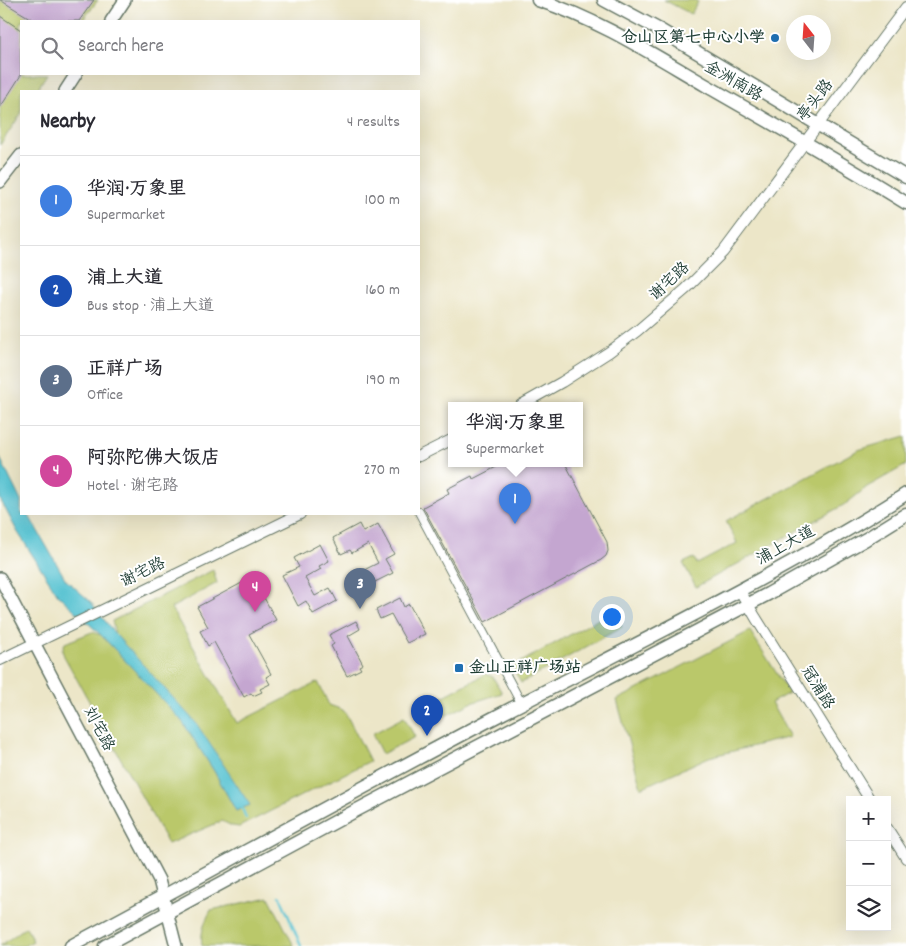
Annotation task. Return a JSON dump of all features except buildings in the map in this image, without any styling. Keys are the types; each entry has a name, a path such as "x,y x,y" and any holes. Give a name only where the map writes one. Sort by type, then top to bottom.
{"main road":[{"path":"112,20 125,0"},
{"name":"金洲南路","path":"538,0 573,12 629,41 804,141 906,203"},
{"name":"金洲南路","path":"604,0 658,29 906,177"},
{"path":"66,90 75,75"},
{"path":"0,182 20,156"},
{"name":"浦上大道","path":"70,946 383,776 740,590 906,494"},
{"name":"浦上大道","path":"105,946 748,604 859,543 906,514"},
{"name":"刘宅路","path":"0,578 159,880 176,946"}],"street":[{"name":"亭头路","path":"804,141 906,7"},
{"name":"谢宅路","path":"526,402 609,352 686,289 723,252 804,141"},
{"path":"420,456 448,442"},
{"path":"420,514 521,703"},
{"name":"谢宅路","path":"0,660 298,515"},
{"name":"冠浦路","path":"740,590 868,796"},
{"path":"891,834 906,858"}],"green space":[{"path":"0,0 98,0 83,20 20,20 20,75 46,75 37,90 20,90 20,115 0,145"},
{"path":"664,0 695,0 698,2 691,14"},
{"path":"906,436 906,465 867,487 847,503 696,587 683,563 694,558 697,564 737,543 726,521 858,450"},
{"path":"213,570 217,583 171,608 237,723 318,682 329,705 343,710 346,714 370,761 239,827 222,821 168,844 62,650 65,643 92,632 101,635 182,721 214,771 236,811 250,805 115,634 112,621"},
{"path":"613,611 622,627 521,683 512,667"},
{"path":"750,631 789,693 771,703 790,737 709,757 641,788 617,700"},
{"path":"486,674 493,677 502,693 471,703 441,718 436,704 438,699"},
{"path":"404,717 415,737 382,754 372,734"},
{"path":"269,897 294,946 202,946 203,927 211,910"},
{"path":"26,927 33,941 24,946 0,946"}],"water":[{"path":"0,458 20,499 20,515 29,515 66,580 90,601 115,634 196,723 250,805 236,811 214,771 182,721 101,635 58,595 17,531 0,499"}],"waterway":[{"path":"242,808 246,818"},
{"path":"280,896 301,946"}],"place":[{"name":"仓山区第七中心小学","path":"775,38"},
{"name":"华润·万象里","path":"515,524"},
{"name":"正祥广场","path":"360,609"},
{"name":"阿弥陀佛大饭店","path":"255,612"},
{"name":"金山正祥广场站","path":"459,668"},
{"name":"浦上大道","path":"427,736"}]}
